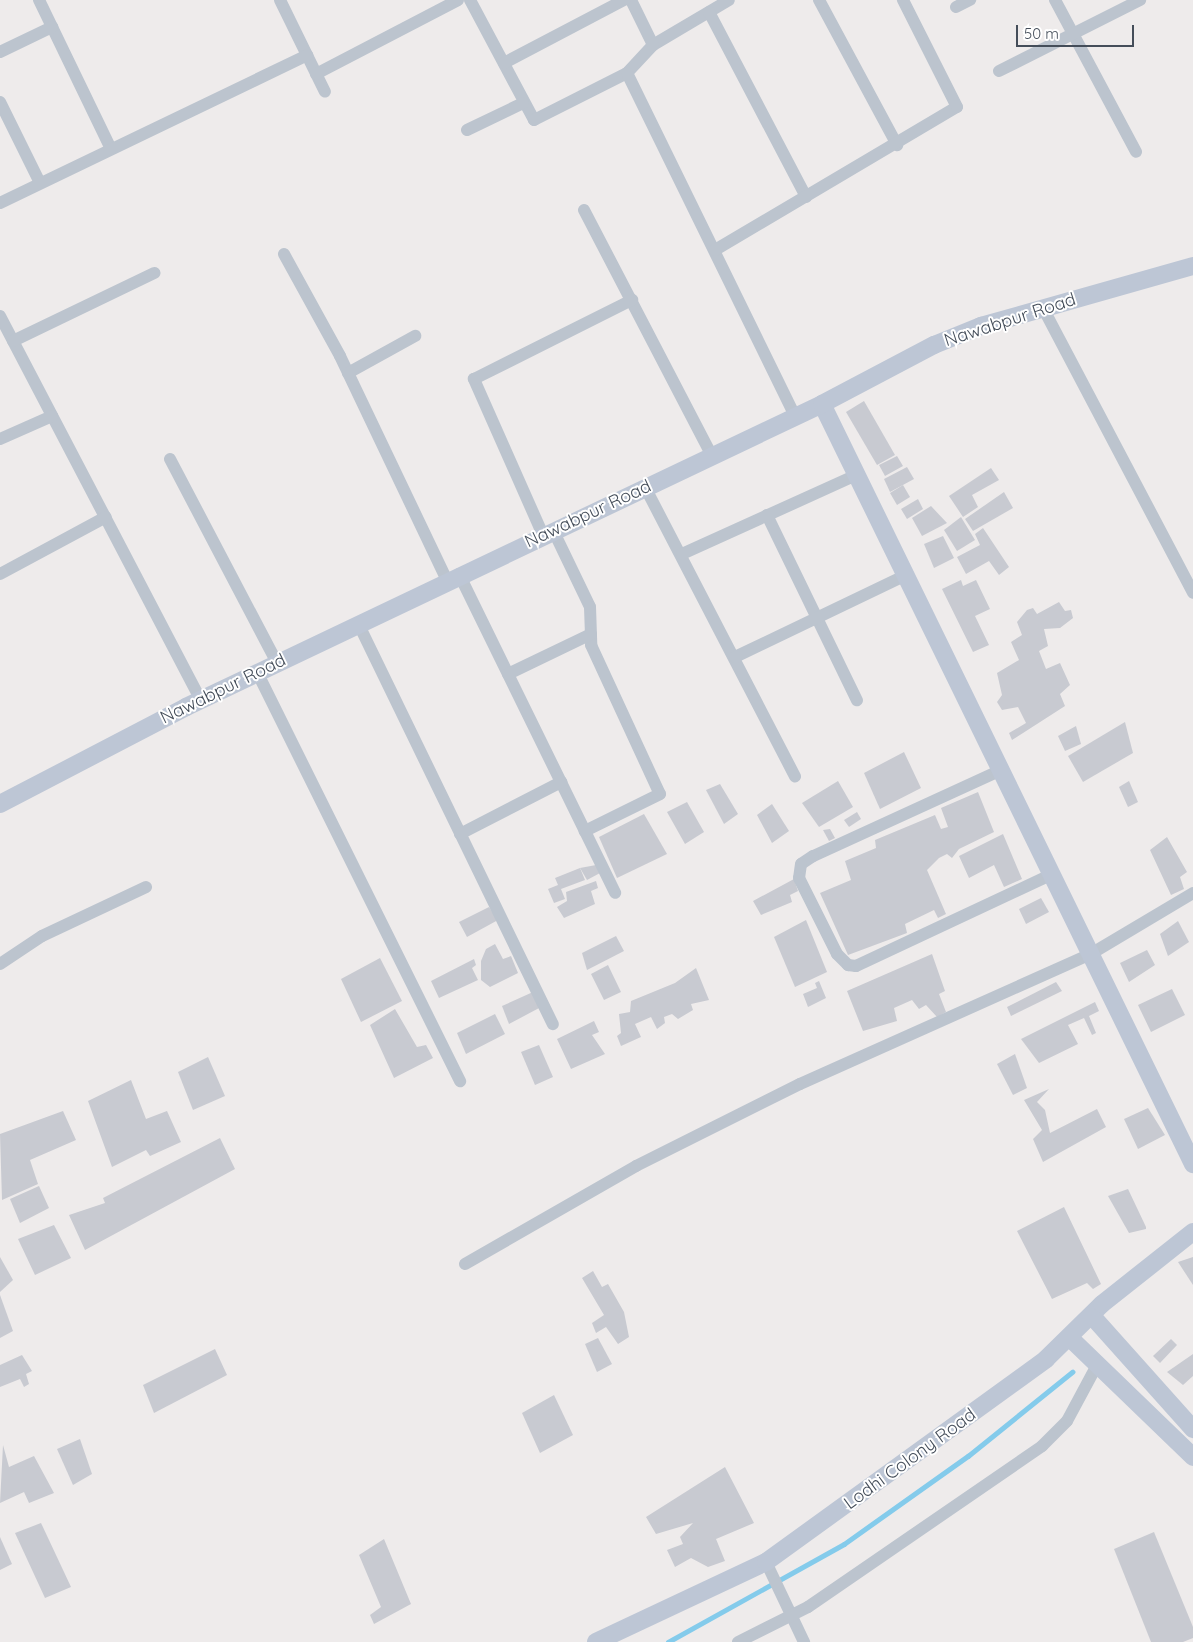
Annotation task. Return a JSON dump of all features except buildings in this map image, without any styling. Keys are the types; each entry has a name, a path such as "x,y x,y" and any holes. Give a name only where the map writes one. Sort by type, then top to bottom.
{"street":[{"path":"39,0 111,149"},
{"path":"281,0 325,92"},
{"path":"316,74 458,0"},
{"path":"470,0 523,103 534,120 540,119 628,73 653,45 727,1"},
{"path":"504,63 624,0"},
{"path":"631,0 653,45"},
{"path":"818,0 897,146"},
{"path":"715,250 897,146 956,107 903,0"},
{"path":"956,8 970,0"},
{"path":"1055,0 1136,152"},
{"path":"998,72 1140,0"},
{"path":"709,12 806,197"},
{"path":"0,52 52,27"},
{"path":"0,203 307,55"},
{"path":"628,73 795,416"},
{"path":"0,102 40,184"},
{"path":"467,130 523,103"},
{"path":"584,210 711,454"},
{"path":"284,254 348,373 453,577 508,674 615,893"},
{"name":"Nawabpur Road","path":"0,804 257,672 453,577 646,487 711,454 822,404 934,345 1042,308 1193,266"},
{"path":"13,341 154,273"},
{"path":"585,831 660,794 591,645 590,607 548,532 474,379 632,300"},
{"path":"1042,308 1193,593"},
{"path":"0,316 201,700"},
{"path":"348,373 415,336"},
{"path":"822,404 999,771 1193,1164"},
{"path":"0,439 52,416"},
{"path":"170,459 277,663"},
{"path":"682,554 856,475"},
{"path":"646,487 795,776"},
{"path":"767,514 857,700"},
{"path":"0,574 106,517"},
{"path":"735,657 906,575"},
{"path":"358,624 553,1024"},
{"path":"508,674 590,634"},
{"path":"257,672 460,1081"},
{"path":"999,771 813,856 801,864 799,878 838,954 848,965 856,966 1050,875"},
{"path":"460,834 561,782"},
{"path":"0,964 42,936 146,887"},
{"path":"465,1264 636,1166 792,1088 1089,955 1193,893"},
{"name":"Lodhi Colony Road","path":"596,1642 768,1567 1071,1339 1092,1316 1193,1232"},
{"path":"1092,1316 1193,1429"},
{"path":"1071,1339 1193,1456"},
{"path":"738,1642 791,1616 1042,1446 1067,1421 1096,1364"},
{"path":"768,1567 804,1642"}],"waterway":[{"path":"668,1642 844,1544 968,1456 1072,1372"}]}
